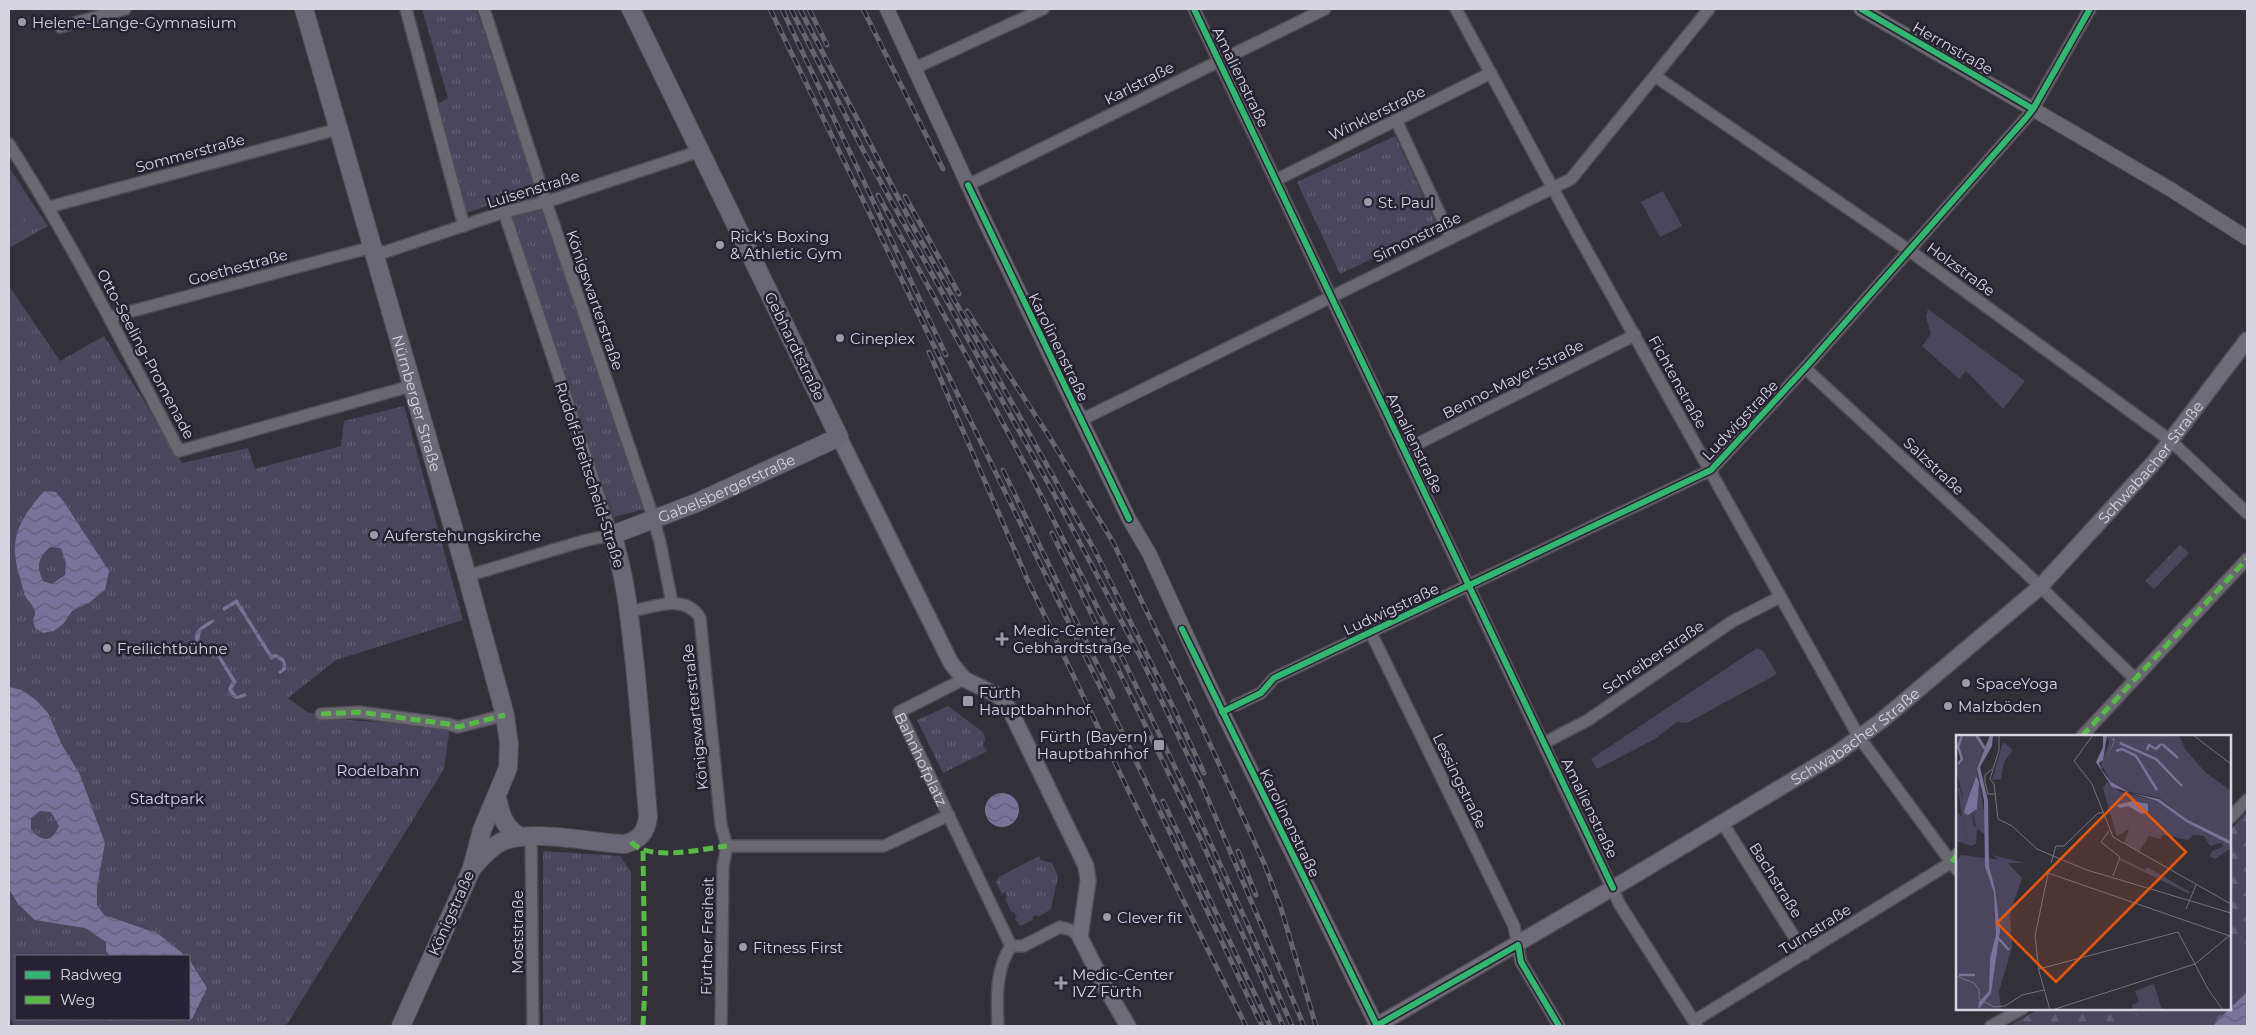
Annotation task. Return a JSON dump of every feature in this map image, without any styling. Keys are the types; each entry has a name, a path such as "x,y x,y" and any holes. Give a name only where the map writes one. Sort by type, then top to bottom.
{"main road":[{"name":"Nürnberger Straße","path":"304,9 467,576 505,715 509,744 508,768 497,798"},
{"name":"Gebhardtstraße","path":"631,9 951,663 964,678"},
{"name":"Schwabacher Straße","path":"1376,1026 1613,888 1828,758 1882,721 2040,587 2171,441 2247,340"},
{"name":"Gabelsbergerstraße","path":"612,535 702,500 839,437"},
{"name":"Rudolf-Breitscheid-Straße","path":"525,837 620,844 637,838 646,827 648,818 629,612 612,535"},
{"path":"964,678 999,696 1010,710 1086,866 1088,881 1080,937 1104,985 1128,1026"},
{"path":"497,798 502,820 509,831 525,837"},
{"name":"Königstraße","path":"401,1026 472,868 482,830 497,798"},
{"path":"472,868 492,847 511,838 525,837"}],"street":[{"path":"60,26 108,11 125,9"},
{"path":"406,9 464,226"},
{"name":"Königswarterstraße","path":"484,9 546,202 654,520 672,603 680,603 691,607 700,618 721,825 727,846"},
{"name":"Karolinenstraße","path":"887,9 1080,420 1129,519 1149,553 1213,693 1376,1026"},
{"path":"915,68 1043,9"},
{"name":"Amalienstraße","path":"1194,9 1625,914 1695,1023"},
{"name":"Karlstraße","path":"968,185 1218,60 1325,9"},
{"name":"Fichtenstraße","path":"1456,9 1553,189 1859,738 1955,862"},
{"name":"Simonstraße","path":"1080,420 1571,179 1709,9"},
{"name":"Herrnstraße","path":"1861,9 2184,197 2247,238"},
{"name":"Ludwigstraße","path":"1236,705 1261,693 1274,678 1711,470 1910,251 2033,109 2090,9"},
{"name":"Winklerstraße","path":"1276,180 1491,72"},
{"name":"Holzstraße","path":"1655,76 1910,251 2171,441 2247,513"},
{"path":"1396,120 1450,238"},
{"name":"Sommerstraße","path":"49,207 338,129"},
{"name":"Otto-Seeling-Promenade","path":"9,144 49,207 179,450 411,386"},
{"name":"Luisenstraße","path":"374,251 385,252 504,212 546,202 700,151"},
{"name":"Rudolf-Breitscheid-Straße","path":"504,212 612,535"},
{"name":"Goethestraße","path":"110,318 365,248 374,251"},
{"name":"Benno-Mayer-Straße","path":"1405,450 1635,335"},
{"name":"Salzstraße","path":"1805,368 2040,587 2134,679"},
{"path":"467,576 583,541 612,535"},
{"path":"2083,735 2247,559"},
{"name":"Schreiberstraße","path":"1544,743 1588,720 1733,621 1780,597"},
{"path":"629,612 672,603"},
{"name":"Lessingstraße","path":"1371,633 1514,926 1522,962 1559,1026"},
{"name":"Bahnhofplatz","path":"964,678 899,712 1010,946"},
{"path":"321,714 358,712 458,727 505,715"},
{"path":"2231,817 2247,800"},
{"path":"727,846 884,846 949,815"},
{"name":"Bachstraße","path":"1722,822 1805,954"},
{"name":"Moststraße","path":"525,837 532,1026"},
{"name":"Fürther Freiheit","path":"721,1026 723,875 727,846"},
{"name":"Turnstraße","path":"1695,1023 1955,862"},
{"path":"998,1026 999,974 1004,957 1010,946 1024,946 1060,926 1071,930 1080,937"},
{"path":"1991,1026 2020,1010"}],"green space":[{"path":"422,9 476,9 645,509 614,517 503,200 466,213 436,105 448,98"},
{"path":"1395,136 1438,228 1340,274 1297,182"},
{"path":"9,167 37,210 9,229"},
{"path":"1663,191 1682,226 1660,237 1641,202"},
{"path":"37,210 48,226 9,248 9,229"},
{"name":"Stadtpark","path":"9,286 60,361 104,336 182,463 248,448 255,469 341,446 344,421 404,406 463,620 336,660 288,698 307,712 332,719 450,727 444,769 286,1026 14,1026 9,1015"},
{"path":"1928,309 2025,381 2003,409 1966,371 1959,379 1922,346 1931,334 1926,317"},
{"path":"2180,545 2189,553 2154,589 2145,581"},
{"path":"1757,648 1763,651 1777,674 1687,723 1677,722 1655,739 1597,769 1591,759"},
{"path":"948,706 983,732 985,739 983,746 988,751 943,773 917,720"},
{"path":"2247,812 2247,943 2231,952 2231,829"},
{"path":"2247,816 2247,1026 2009,1026 2038,1010 2231,1010 2231,832"},
{"path":"543,851 620,856 631,872 631,1026 543,1026"},
{"path":"1039,856 1041,860 1052,863 1058,876 1051,909 1038,917 1037,915 1032,917 1033,920 1020,926 1015,919 1017,917 1014,912 1012,913 1005,899 1007,897 1005,892 1002,894 996,882 999,877"},
{"path":"2037,1010 2143,1010 2126,1026 2009,1026"},
{"path":"2209,1013 2226,1013 2214,1026 2199,1026"}],"water":[{"path":"44,491 56,492 109,571 105,590 90,602 72,611 64,623 54,631 43,633 35,628 33,620 35,611 24,593 15,553 15,542 18,532 35,502","holes":["50,547 61,548 66,563 65,575 52,584 43,581 39,571 39,562"]},
{"path":"237,599 272,655 281,656 284,659 286,670 280,674 278,672 282,669 283,663 276,657 271,660 236,604 224,611 222,608"},
{"path":"213,619 215,621 201,631 199,641 207,648 214,646 237,682 232,689 237,696 245,693 247,696 237,699 231,696 228,689 232,681 213,650 205,650 196,643 195,635 197,631"},
{"path":"9,687 22,690 36,700 48,713 61,743 80,775 105,843 97,887 97,905 104,915 157,933 185,955 109,955 106,951 106,942 85,928 35,920 18,904 9,889","holes":["40,811 51,812 59,826 56,832 46,839 39,837 31,830 31,818"]},
{"path":"1002,793 1009,794 1014,798 1018,803 1018,817 1014,822 1009,826 1002,827 995,826 990,822 986,817 985,810 986,803 990,798 995,794"},
{"path":"190,961 207,988 192,1019 190,1019"},
{"path":"2247,992 2247,1026 2214,1026 2228,1010 2231,1010 2231,1007"}],"railway":[{"path":"770,9 1123,734 1262,1026"},
{"path":"782,9 946,355"},
{"path":"791,9 863,150 1053,492 1141,658 1202,785 1304,1026"},
{"path":"800,9 914,228 1095,551 1204,773"},
{"path":"809,9 827,45"},
{"path":"863,9 943,169"},
{"path":"878,195 1015,446 1102,617 1200,820 1292,1026"},
{"path":"905,196 959,294"},
{"path":"967,311 1047,433 1113,542 1194,709 1264,863 1280,905 1316,1026"},
{"path":"929,352 1028,581 1131,796 1246,1026"},
{"path":"1003,470 1113,697"},
{"path":"1052,533 1202,842 1283,1026"},
{"path":"1163,801 1270,1026"},
{"path":"1238,851 1256,895"}],"marked path":[{"path":"2083,735 2247,559"},
{"path":"321,714 359,712 458,727 505,715"},
{"path":"631,842 639,848 663,853 727,846"},
{"path":"643,851 645,986 643,1026"},
{"path":"1952,862 1956,856"}],"cycle path":[{"path":"1194,9 1613,888"},
{"path":"1861,9 2033,109"},
{"path":"1222,712 1261,693 1274,678 1711,470 1805,368 2026,118 2090,9"},
{"path":"968,185 1129,519"},
{"path":"1182,629 1377,1026"},
{"path":"1376,1026 1518,945 1521,962 1559,1026"}],"place":[{"name":"Helene-Lange-Gymnasium","path":"22,22"},
{"name":"St. Paul","path":"1368,202"},
{"name":"Rick's Boxing & Athletic Gym","path":"720,245"},
{"name":"Cineplex","path":"840,338"},
{"name":"Auferstehungskirche","path":"374,535"},
{"name":"Medic-Center Gebhardtstraße","path":"1002,639"},
{"name":"Freilichtbühne","path":"107,648"},
{"name":"SpaceYoga","path":"1966,683"},
{"name":"Fürth Hauptbahnhof","path":"968,701"},
{"name":"Malzböden","path":"1948,706"},
{"name":"Fürth (Bayern) Hauptbahnhof","path":"1159,745"},
{"name":"Clever fit","path":"1107,917"},
{"name":"Fitness First","path":"743,947"},
{"name":"Medic-Center IVZ Fürth","path":"1061,983"}],"park label":[{"name":"Rodelbahn","path":"378,770"}]}
